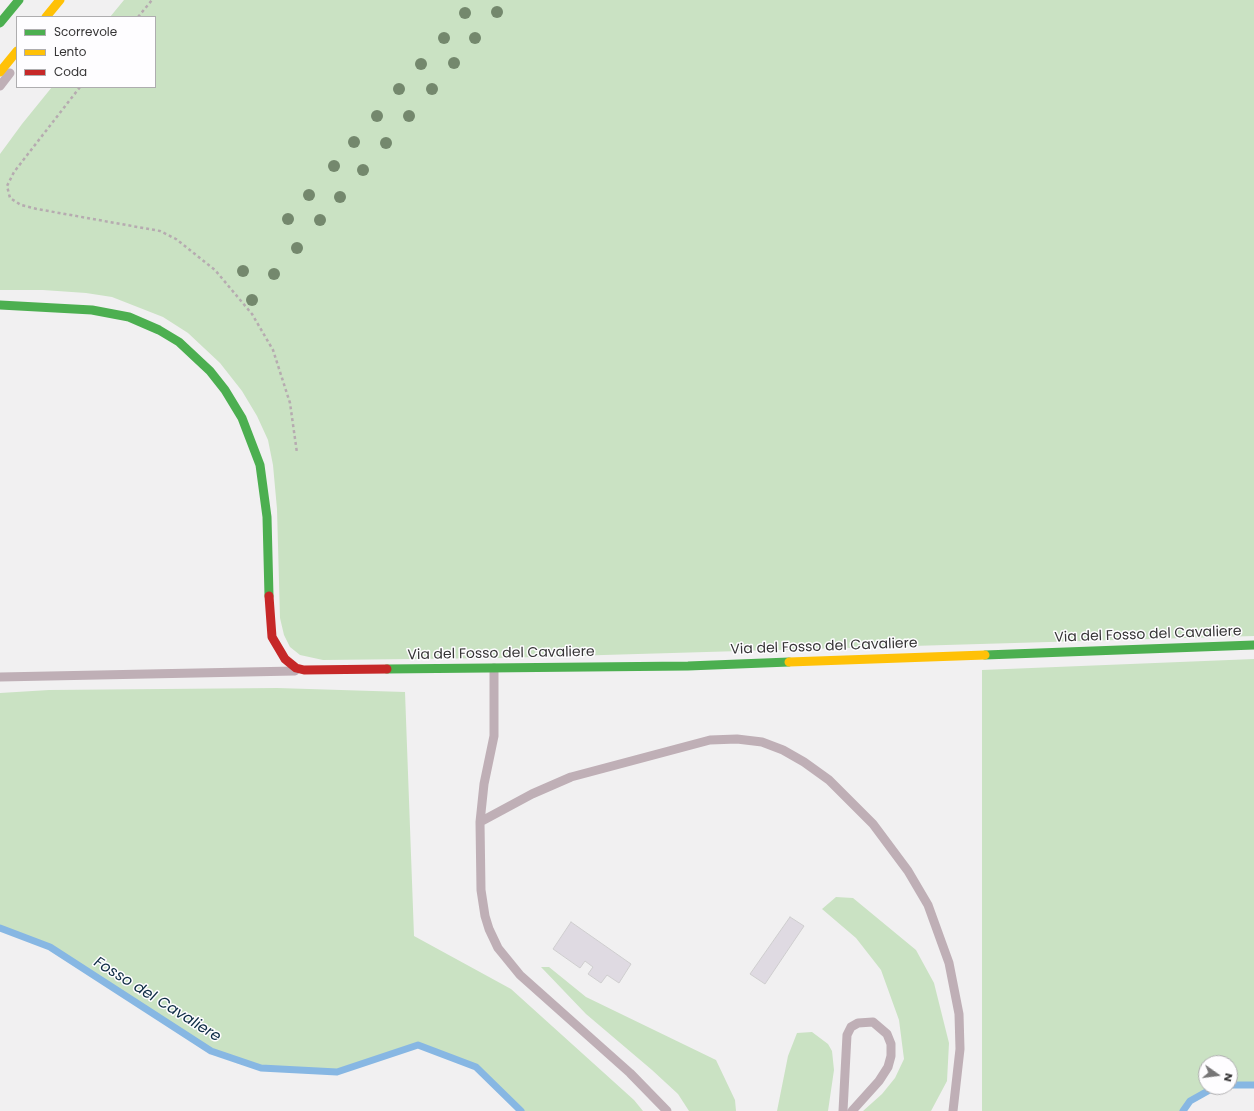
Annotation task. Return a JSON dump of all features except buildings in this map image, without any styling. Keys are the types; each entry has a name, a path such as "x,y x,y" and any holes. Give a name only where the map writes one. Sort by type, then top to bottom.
{"main road":[{"path":"0,23 19,0"},
{"path":"47,16 60,0"},
{"path":"0,72 16,53"},
{"name":"Via del Fosso del Cavaliere","path":"0,305 92,310 129,317 159,330 179,342 210,371 225,390 242,418 260,465 267,516 268,584 272,637 280,654 296,668 311,671 688,666 1254,645"}],"lane":[{"path":"53,16 64,0"},
{"path":"0,86 16,64"},
{"path":"494,668 494,736 484,784 480,822 483,904 487,923 498,948 534,989 630,1073 667,1111"},
{"path":"1,677 311,671"},
{"path":"480,822 532,794 571,777 710,740 737,739 762,742 783,750 804,762 829,780 873,824 908,871 928,904 949,963 960,1014 960,1049 954,1111"},
{"path":"843,1111 847,1035 851,1027 858,1023 873,1022 887,1034 891,1044 891,1056 888,1067 879,1081 852,1111"}],"path":[{"path":"139,16 152,0"},
{"path":"79,88 14,172 7,186 10,198 21,206 160,231 176,240 215,270 252,314 273,350 290,403 297,453"}],"green space":[{"path":"124,0 1254,0 1254,636 501,658 323,660 300,655 290,647 284,635 280,618 277,509 273,465 268,440 257,416 242,391 220,363 188,333 163,317 112,297 86,293 43,290 0,290 0,154 22,124 51,88 156,88 156,16 111,16"},
{"path":"1254,659 1254,1085 1238,1085 1238,1055 1198,1055 1198,1095 1201,1095 1190,1101 1183,1111 982,1111 982,670"},
{"path":"277,688 405,692 414,936 511,989 634,1100 643,1111 521,1111 476,1067 418,1045 337,1072 261,1068 211,1051 50,947 0,928 0,693 49,690"},
{"path":"836,897 853,898 916,950 934,983 949,1043 947,1081 931,1111 863,1111 882,1094 895,1078 904,1059 899,1020 881,970 856,938 822,909"},
{"path":"541,967 549,967 586,997 716,1060 735,1100 736,1111 689,1111 678,1094 586,1014"},
{"path":"812,1032 828,1044 832,1051 834,1070 828,1111 777,1111 788,1056 797,1033"}],"waterway":[{"name":"Fosso del Cavaliere","path":"0,928 50,947 211,1051 261,1068 337,1072 418,1045 476,1067 521,1111"},
{"name":"Fosso del Cavaliere","path":"1238,1085 1254,1085"},
{"name":"Fosso del Cavaliere","path":"1183,1111 1190,1101 1201,1095"}],"traffic: fast":[{"path":"0,23 19,0"},
{"path":"0,305 92,310 129,317 159,330 179,342 210,371 225,390 242,418 260,465 267,517 269,596"},
{"path":"985,655 1254,645"},
{"path":"387,669 688,666 789,662"}],"traffic: slow":[{"path":"47,16 60,0"},
{"path":"0,72 16,52"},
{"path":"789,662 985,655"}],"traffic: jam":[{"path":"269,596 272,637 285,659 296,668 304,670 387,669"}]}
